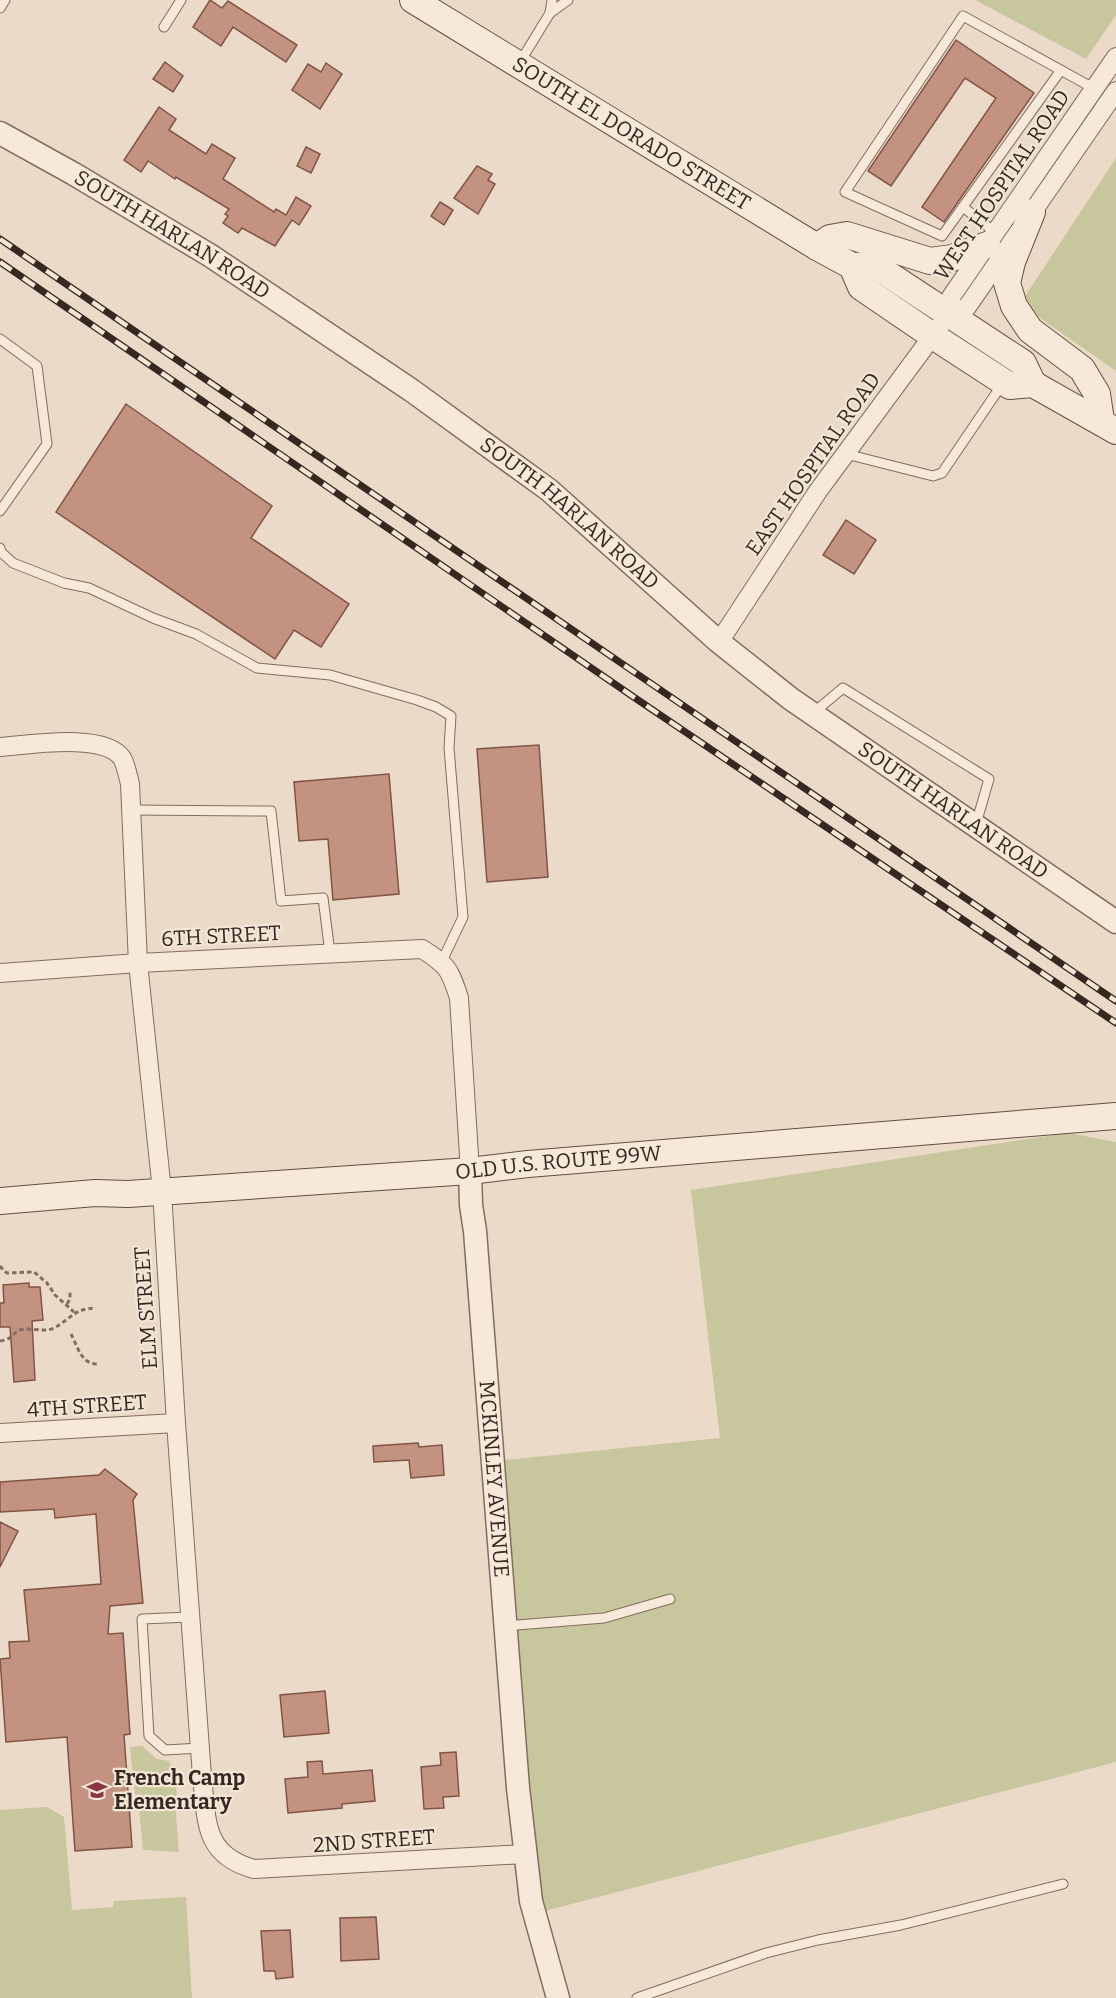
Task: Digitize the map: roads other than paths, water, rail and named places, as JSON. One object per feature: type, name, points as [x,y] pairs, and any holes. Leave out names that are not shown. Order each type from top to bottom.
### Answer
[{"type":"main road","name":"SOUTH EL DORADO STREET","points":[[413,0],[817,247],[852,266],[874,265],[1023,363],[1033,384]]},
{"type":"main road","points":[[1032,212],[1012,262],[1007,283],[1014,306],[1030,330],[1082,369],[1097,394],[1109,426]]},
{"type":"main road","points":[[817,247],[831,238],[847,235],[930,261],[952,258],[992,239]]},
{"type":"main road","name":"SOUTH EL DORADO STREET","points":[[852,266],[861,286],[1010,386],[1033,384],[1109,426]]},
{"type":"main road","name":"OLD U.S. ROUTE 99W","points":[[0,1201],[95,1193],[128,1194],[470,1171],[528,1164],[1116,1116]]},
{"type":"street","name":"WEST HOSPITAL ROAD","points":[[948,315],[951,297],[1116,57]]},
{"type":"street","name":"WEST HOSPITAL ROAD","points":[[948,315],[967,307],[1116,91]]},
{"type":"street","name":"SOUTH HARLAN ROAD","points":[[0,133],[211,255],[411,390],[549,490],[719,642],[812,714],[1116,922]]},
{"type":"street","name":"EAST HOSPITAL ROAD","points":[[719,642],[818,491],[948,315]]},
{"type":"street","name":"ELM STREET","points":[[0,747],[80,742],[100,744],[116,751],[123,759],[130,784],[138,963],[162,1191],[176,1423],[200,1748],[208,1828],[214,1844],[227,1858]]},
{"type":"street","name":"6TH STREET","points":[[0,973],[138,963],[422,949],[442,961]]},
{"type":"street","name":"MCKINLEY AVENUE","points":[[442,961],[451,974],[459,998],[471,1205],[476,1231],[525,1854],[531,1901],[558,1998]]},
{"type":"street","name":"4TH STREET","points":[[0,1433],[176,1423]]},
{"type":"street","name":"2ND STREET","points":[[227,1858],[254,1869],[271,1870],[525,1854]]},
{"type":"lane","points":[[0,8],[5,0]]},
{"type":"lane","points":[[164,27],[180,0]]},
{"type":"lane","points":[[519,64],[550,13],[552,0]]},
{"type":"lane","points":[[550,13],[568,0]]},
{"type":"lane","points":[[1061,70],[942,236],[845,192],[963,16],[1095,88]]},
{"type":"lane","points":[[963,207],[992,239]]},
{"type":"lane","points":[[0,339],[37,366],[47,444],[0,511]]},
{"type":"lane","points":[[846,454],[933,476],[938,475],[942,473],[1004,381]]},
{"type":"lane","points":[[0,548],[1,552],[13,563],[64,583],[89,588],[153,618],[196,634],[257,668],[330,675],[417,700],[451,716],[449,748],[463,917],[442,961]]},
{"type":"lane","points":[[812,714],[843,688],[990,779],[975,826]]},
{"type":"lane","points":[[131,810],[271,811],[281,901],[323,898],[330,953]]},
{"type":"lane","points":[[506,1626],[604,1618],[670,1599]]},
{"type":"lane","points":[[190,1617],[142,1619],[149,1736],[165,1750],[200,1748]]},
{"type":"lane","points":[[637,1998],[766,1953],[818,1940],[901,1925],[1063,1884]]},
{"type":"railway","points":[[0,239],[1116,1001]]},
{"type":"railway","points":[[0,262],[638,700],[1116,1023]]},
{"type":"place","name":"French Camp Elementary","points":[[97,1790]]}]
